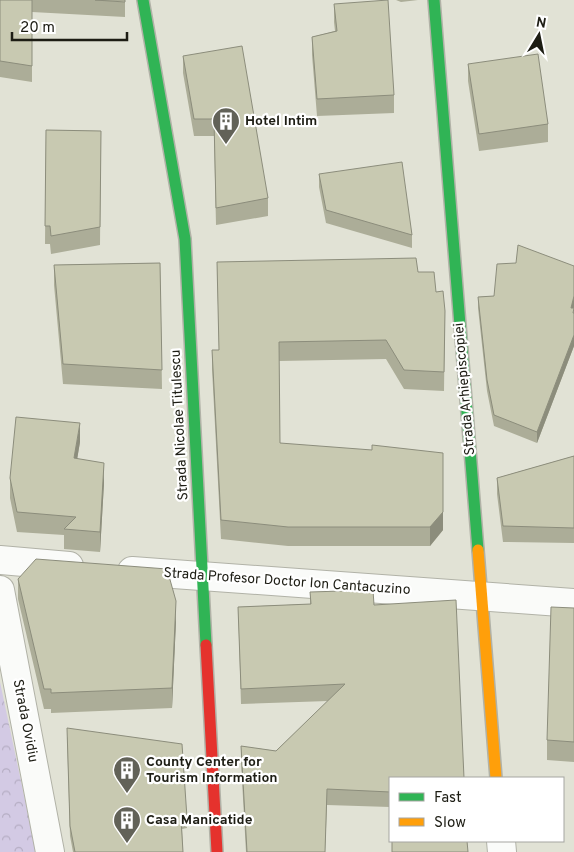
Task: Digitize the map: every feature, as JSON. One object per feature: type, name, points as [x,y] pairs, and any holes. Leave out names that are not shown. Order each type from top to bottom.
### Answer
[{"type":"street","name":"Strada Nicolae Titulescu","points":[[143,0],[185,239],[217,852]]},
{"type":"street","name":"Strada Arhiepiscopiei","points":[[434,0],[496,777]]},
{"type":"street","name":"Strada Profesor Doctor Ion Cantacuzino","points":[[0,560],[574,603]]},
{"type":"street","name":"Strada Ovidiu","points":[[0,590],[50,852]]},
{"type":"green space","points":[[0,682],[36,852],[0,852]]},
{"type":"building","points":[[0,0],[32,0],[32,66],[0,61]]},
{"type":"building","points":[[95,0],[125,0],[125,2]]},
{"type":"building","points":[[388,0],[394,95],[317,99],[312,37],[337,31],[334,4]]},
{"type":"building","name":"Hotel Intim","points":[[242,46],[268,198],[216,208],[214,119],[194,119],[183,56]]},
{"type":"building","points":[[538,54],[548,124],[479,134],[468,64]]},
{"type":"building","points":[[46,130],[101,131],[100,227],[51,236],[50,226],[45,226]]},
{"type":"building","points":[[402,162],[412,235],[326,210],[319,174]]},
{"type":"building","points":[[518,245],[574,266],[574,296],[571,308],[574,308],[574,335],[537,432],[494,415],[487,380],[478,297],[494,296],[497,264],[516,263]]},
{"type":"building","points":[[416,258],[418,272],[434,272],[436,292],[443,291],[445,311],[444,372],[404,370],[386,340],[279,342],[280,443],[372,450],[372,445],[443,453],[443,512],[430,527],[288,527],[221,520],[212,350],[219,350],[217,262]]},
{"type":"building","points":[[160,263],[162,370],[63,364],[54,265]]},
{"type":"building","points":[[16,417],[80,423],[74,458],[104,463],[100,532],[64,529],[76,517],[17,512],[10,478]]},
{"type":"building","points":[[574,456],[574,528],[503,526],[497,478]]},
{"type":"building","points":[[36,559],[167,569],[176,601],[172,688],[51,693],[51,689],[44,689],[18,579]]},
{"type":"building","points":[[373,590],[374,605],[456,600],[464,777],[389,777],[389,792],[327,789],[325,852],[247,852],[241,746],[276,751],[345,684],[241,689],[238,607],[311,604],[310,592]]},
{"type":"building","points":[[551,607],[574,608],[574,742],[547,740]]},
{"type":"building","name":"County Center for Tourism Information","points":[[67,728],[182,744],[187,818],[181,819],[183,852],[75,852],[70,826]]},
{"type":"building","points":[[392,842],[467,842],[468,852],[392,852]]},
{"type":"traffic: fast","points":[[143,0],[185,239],[206,645]]},
{"type":"traffic: fast","points":[[434,0],[478,550]]},
{"type":"traffic: slow","points":[[478,550],[496,777]]},
{"type":"traffic: jam","points":[[206,645],[217,852]]},
{"type":"place","name":"Hotel Intim","points":[[226,145]]},
{"type":"place","name":"County Center for Tourism Information","points":[[127,794]]},
{"type":"place","name":"Casa Manicatide","points":[[127,844]]}]
